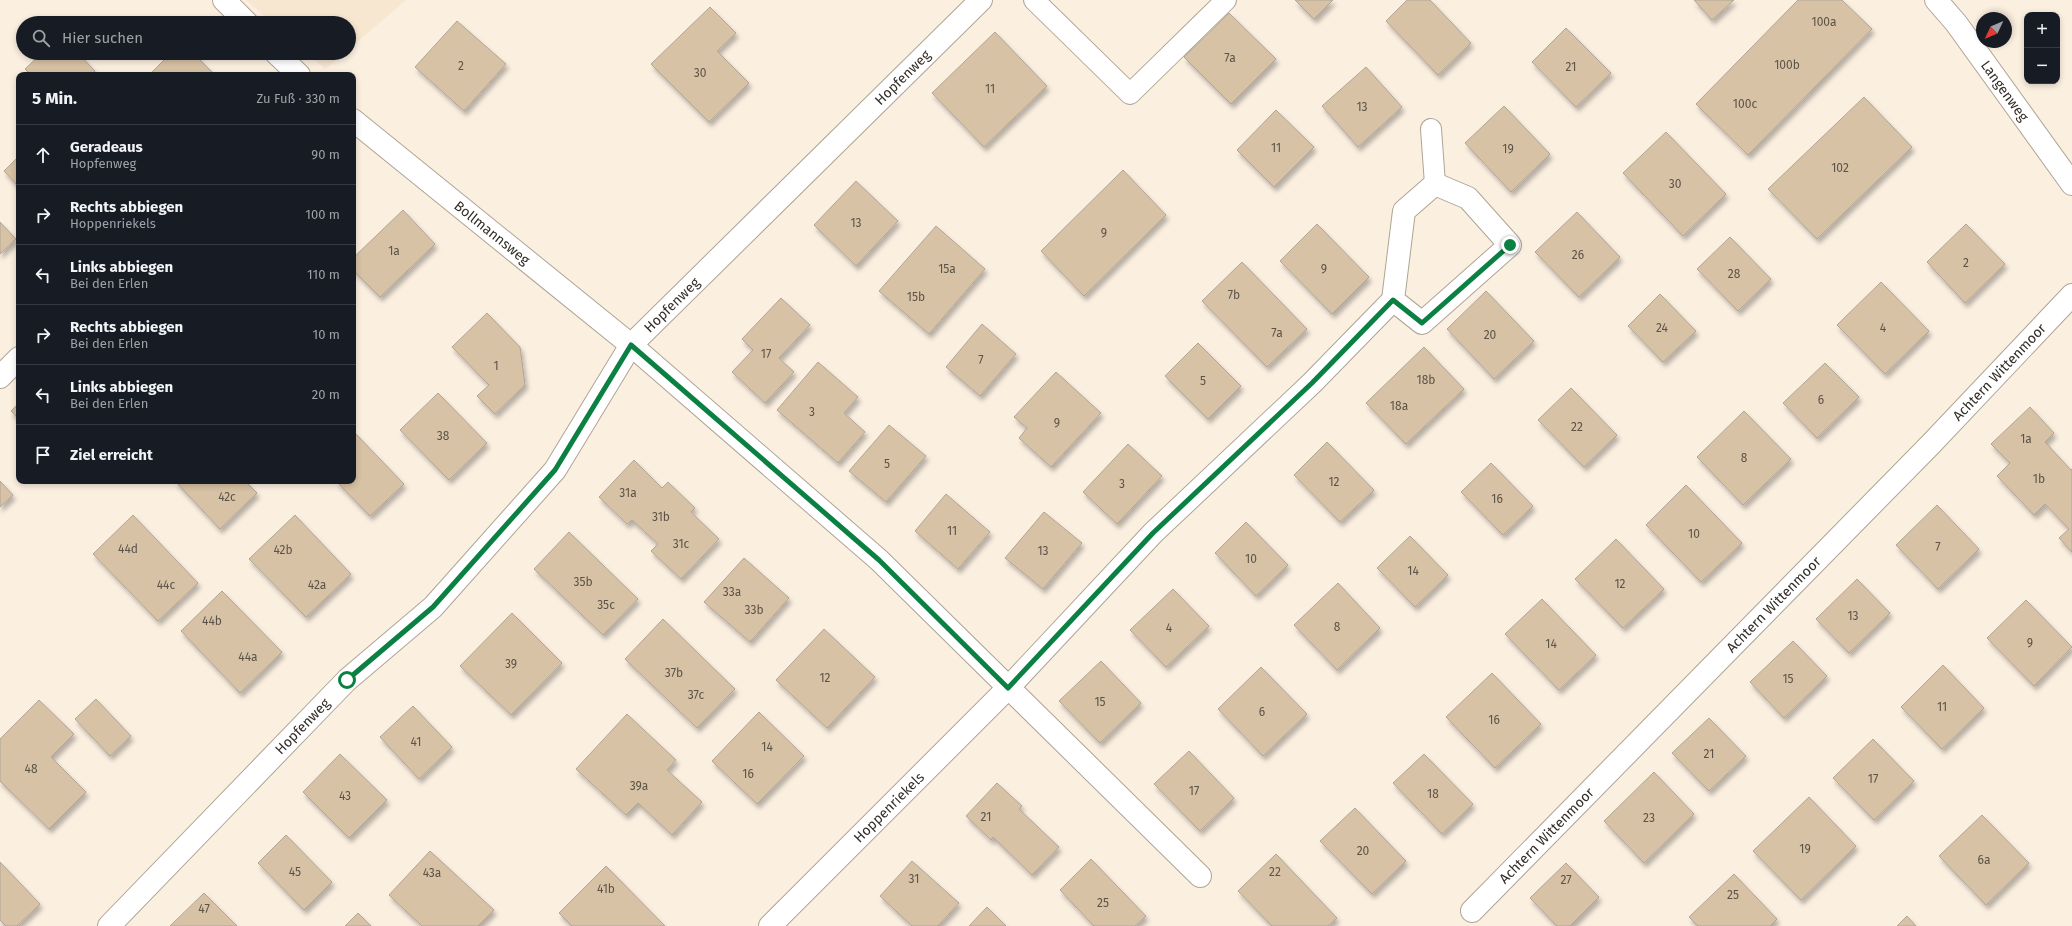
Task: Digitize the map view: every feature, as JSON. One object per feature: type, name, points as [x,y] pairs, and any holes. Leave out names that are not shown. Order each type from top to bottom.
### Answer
[{"type":"street","points":[[224,0],[240,16]]},
{"type":"street","name":"Hopfenweg","points":[[109,926],[347,680],[433,607],[555,470],[631,345],[981,0]]},
{"type":"street","name":"Langenweg","points":[[1936,0],[1956,23],[2072,184]]},
{"type":"street","points":[[283,60],[296,72]]},
{"type":"street","name":"Bollmannsweg","points":[[356,122],[631,345]]},
{"type":"street","points":[[1435,184],[1468,198],[1510,245],[1422,323],[1393,300],[1404,211],[1435,184]]},
{"type":"street","name":"Achtern Wittenmoor","points":[[1472,911],[1931,444],[2072,295]]},
{"type":"street","name":"Hoppenriekels","points":[[770,926],[1008,688],[1153,533],[1312,383],[1393,300]]},
{"type":"street","points":[[631,345],[879,560],[1200,876]]},
{"type":"street","points":[[0,377],[16,361]]},
{"type":"lane","points":[[1034,0],[1130,94],[1226,0]]},
{"type":"lane","points":[[1431,129],[1435,184]]},
{"type":"shaded area","points":[[246,0],[406,0],[356,43],[356,16],[264,16]]},
{"type":"shaded area","points":[[315,60],[336,60],[325,69]]},
{"type":"building","points":[[1295,0],[1333,0],[1314,19]]},
{"type":"building","points":[[1407,0],[1430,0],[1471,43],[1438,75],[1386,21]]},
{"type":"building","points":[[1694,0],[1734,0],[1712,20]]},
{"type":"building","points":[[1798,0],[1842,0],[1872,29],[1748,155],[1696,104]]},
{"type":"building","points":[[710,7],[736,33],[717,51],[749,83],[709,122],[651,64]]},
{"type":"building","points":[[1229,13],[1276,59],[1231,104],[1184,57]]},
{"type":"building","points":[[457,21],[506,64],[464,111],[415,67]]},
{"type":"building","points":[[1566,28],[1611,73],[1576,107],[1532,62]]},
{"type":"building","points":[[995,32],[1047,86],[984,147],[932,93]]},
{"type":"building","points":[[35,60],[85,60],[95,71],[28,72],[25,69]]},
{"type":"building","points":[[164,60],[200,60],[212,72],[152,72]]},
{"type":"building","points":[[1366,67],[1402,107],[1358,147],[1322,106]]},
{"type":"building","points":[[1864,97],[1912,147],[1817,239],[1768,189]]},
{"type":"building","points":[[1504,106],[1550,154],[1511,192],[1465,143]]},
{"type":"building","points":[[1276,110],[1314,147],[1274,187],[1237,150]]},
{"type":"building","points":[[1666,132],[1726,194],[1683,236],[1623,173]]},
{"type":"building","points":[[16,159],[16,184],[4,171]]},
{"type":"building","points":[[1123,170],[1166,215],[1084,296],[1041,251]]},
{"type":"building","points":[[856,181],[898,221],[856,266],[814,225]]},
{"type":"building","points":[[403,210],[435,244],[380,297],[356,273],[356,255]]},
{"type":"building","points":[[1577,212],[1620,257],[1579,297],[1535,252]]},
{"type":"building","points":[[0,222],[16,239],[0,254]]},
{"type":"building","points":[[1317,224],[1369,277],[1332,314],[1280,261]]},
{"type":"building","points":[[1966,224],[2005,264],[1965,303],[1927,262]]},
{"type":"building","points":[[936,226],[985,269],[929,334],[879,291]]},
{"type":"building","points":[[1730,237],[1771,279],[1738,311],[1697,269]]},
{"type":"building","points":[[1242,262],[1307,329],[1267,367],[1202,301]]},
{"type":"building","points":[[1881,282],[1929,331],[1885,374],[1837,325]]},
{"type":"building","points":[[1486,291],[1534,341],[1494,379],[1447,329]]},
{"type":"building","points":[[1660,294],[1696,331],[1663,362],[1628,326]]},
{"type":"building","points":[[781,298],[810,325],[779,358],[794,372],[765,403],[732,372],[753,350],[742,339]]},
{"type":"building","points":[[487,313],[520,347],[525,385],[495,414],[477,396],[489,385],[452,347]]},
{"type":"building","points":[[982,324],[1016,354],[980,396],[946,367]]},
{"type":"building","points":[[1198,343],[1241,386],[1208,419],[1165,376]]},
{"type":"building","points":[[1424,347],[1464,389],[1406,444],[1366,403]]},
{"type":"building","points":[[818,362],[858,397],[844,413],[865,432],[838,463],[777,410]]},
{"type":"building","points":[[1825,363],[1859,397],[1817,438],[1783,403]]},
{"type":"building","points":[[1056,372],[1101,413],[1051,467],[1019,438],[1027,428],[1014,417]]},
{"type":"building","points":[[1571,388],[1617,435],[1584,467],[1538,420]]},
{"type":"building","points":[[438,393],[487,443],[449,480],[400,430]]},
{"type":"building","points":[[16,406],[16,416],[11,411]]},
{"type":"building","points":[[2030,407],[2054,433],[2045,442],[2071,470],[2072,469],[2072,552],[2059,538],[2069,529],[2045,504],[2034,515],[1997,476],[2010,463],[1991,444]]},
{"type":"building","points":[[1744,411],[1791,459],[1743,505],[1697,457]]},
{"type":"building","points":[[889,425],[926,456],[886,502],[849,471]]},
{"type":"building","points":[[356,434],[404,484],[370,516],[339,484],[356,484]]},
{"type":"building","points":[[1327,442],[1374,490],[1340,522],[1294,475]]},
{"type":"building","points":[[1128,444],[1162,476],[1117,524],[1083,492]]},
{"type":"building","points":[[634,460],[662,488],[668,482],[695,508],[691,512],[719,539],[681,579],[651,551],[658,544],[632,520],[627,524],[599,497]]},
{"type":"building","points":[[1491,463],[1533,506],[1503,535],[1461,492]]},
{"type":"building","points":[[0,481],[13,495],[0,507]]},
{"type":"building","points":[[178,484],[248,484],[257,493],[220,529]]},
{"type":"building","points":[[1686,485],[1742,543],[1701,582],[1646,525]]},
{"type":"building","points":[[946,494],[990,532],[958,569],[915,531]]},
{"type":"building","points":[[1937,505],[1979,549],[1938,589],[1896,545]]},
{"type":"building","points":[[1044,512],[1082,543],[1043,589],[1005,558]]},
{"type":"building","points":[[133,515],[198,583],[158,621],[93,554]]},
{"type":"building","points":[[295,515],[351,574],[306,617],[249,559]]},
{"type":"building","points":[[1246,522],[1288,565],[1256,596],[1215,553]]},
{"type":"building","points":[[569,532],[638,599],[603,635],[534,569]]},
{"type":"building","points":[[1410,536],[1448,575],[1415,607],[1377,568]]},
{"type":"building","points":[[1616,539],[1664,589],[1623,628],[1575,579]]},
{"type":"building","points":[[744,558],[789,598],[750,642],[704,602]]},
{"type":"building","points":[[1857,579],[1890,613],[1849,653],[1816,619]]},
{"type":"building","points":[[1338,583],[1380,628],[1337,670],[1294,625]]},
{"type":"building","points":[[1173,589],[1209,626],[1166,667],[1130,630]]},
{"type":"building","points":[[222,591],[282,652],[240,693],[181,631]]},
{"type":"building","points":[[1542,599],[1596,655],[1559,690],[1505,634]]},
{"type":"building","points":[[2026,600],[2072,647],[2034,686],[1987,638]]},
{"type":"building","points":[[512,613],[562,663],[511,715],[460,666]]},
{"type":"building","points":[[663,619],[735,689],[697,728],[625,659]]},
{"type":"building","points":[[824,629],[875,677],[827,728],[776,680]]},
{"type":"building","points":[[1793,641],[1827,676],[1784,718],[1750,682]]},
{"type":"building","points":[[1101,661],[1141,703],[1100,743],[1059,701]]},
{"type":"building","points":[[1943,665],[1984,708],[1942,749],[1901,707]]},
{"type":"building","points":[[1261,667],[1307,714],[1263,756],[1218,709]]},
{"type":"building","points":[[1492,673],[1541,724],[1495,768],[1446,717]]},
{"type":"building","points":[[96,699],[131,736],[110,756],[75,719]]},
{"type":"building","points":[[39,700],[74,734],[51,757],[86,792],[49,829],[0,781],[0,739]]},
{"type":"building","points":[[413,706],[452,747],[419,779],[380,737]]},
{"type":"building","points":[[759,712],[804,756],[757,804],[712,761]]},
{"type":"building","points":[[627,714],[676,760],[667,770],[702,802],[672,835],[638,803],[626,815],[576,769]]},
{"type":"building","points":[[1709,718],[1746,756],[1709,791],[1672,753]]},
{"type":"building","points":[[1873,739],[1914,781],[1874,820],[1833,778]]},
{"type":"building","points":[[1189,751],[1234,798],[1200,831],[1154,784]]},
{"type":"building","points":[[340,754],[387,800],[349,838],[303,792]]},
{"type":"building","points":[[1424,754],[1473,804],[1442,834],[1393,783]]},
{"type":"building","points":[[1654,772],[1694,814],[1644,863],[1604,821]]},
{"type":"building","points":[[997,783],[1022,806],[1019,809],[1059,847],[1032,875],[993,837],[991,840],[966,816]]},
{"type":"building","points":[[1809,797],[1856,846],[1801,900],[1753,851]]},
{"type":"building","points":[[1355,808],[1406,861],[1372,894],[1320,841]]},
{"type":"building","points":[[1982,815],[2029,863],[1986,905],[1939,856]]},
{"type":"building","points":[[286,835],[332,882],[304,910],[258,863]]},
{"type":"building","points":[[430,851],[494,910],[478,926],[422,926],[389,895]]},
{"type":"building","points":[[1276,854],[1337,918],[1328,926],[1272,926],[1238,891]]},
{"type":"building","points":[[1091,859],[1146,916],[1135,926],[1094,926],[1060,890]]},
{"type":"building","points":[[912,861],[959,903],[938,926],[912,926],[880,896]]},
{"type":"building","points":[[0,862],[40,904],[17,926],[6,926],[0,920]]},
{"type":"building","points":[[1566,863],[1599,897],[1570,926],[1557,926],[1530,898]]},
{"type":"building","points":[[606,866],[665,926],[572,926],[559,913]]},
{"type":"building","points":[[1734,874],[1777,919],[1770,926],[1698,926],[1689,917]]},
{"type":"building","points":[[204,893],[237,926],[170,926]]},
{"type":"building","points":[[987,907],[1006,926],[969,926]]},
{"type":"building","points":[[358,913],[371,926],[345,926]]},
{"type":"building","points":[[1907,916],[1916,926],[1897,926]]},
{"type":"route","points":[[347,680],[433,607],[555,470],[631,345],[879,560],[1008,688],[1153,533],[1312,383],[1393,300],[1422,323],[1510,245]]}]
